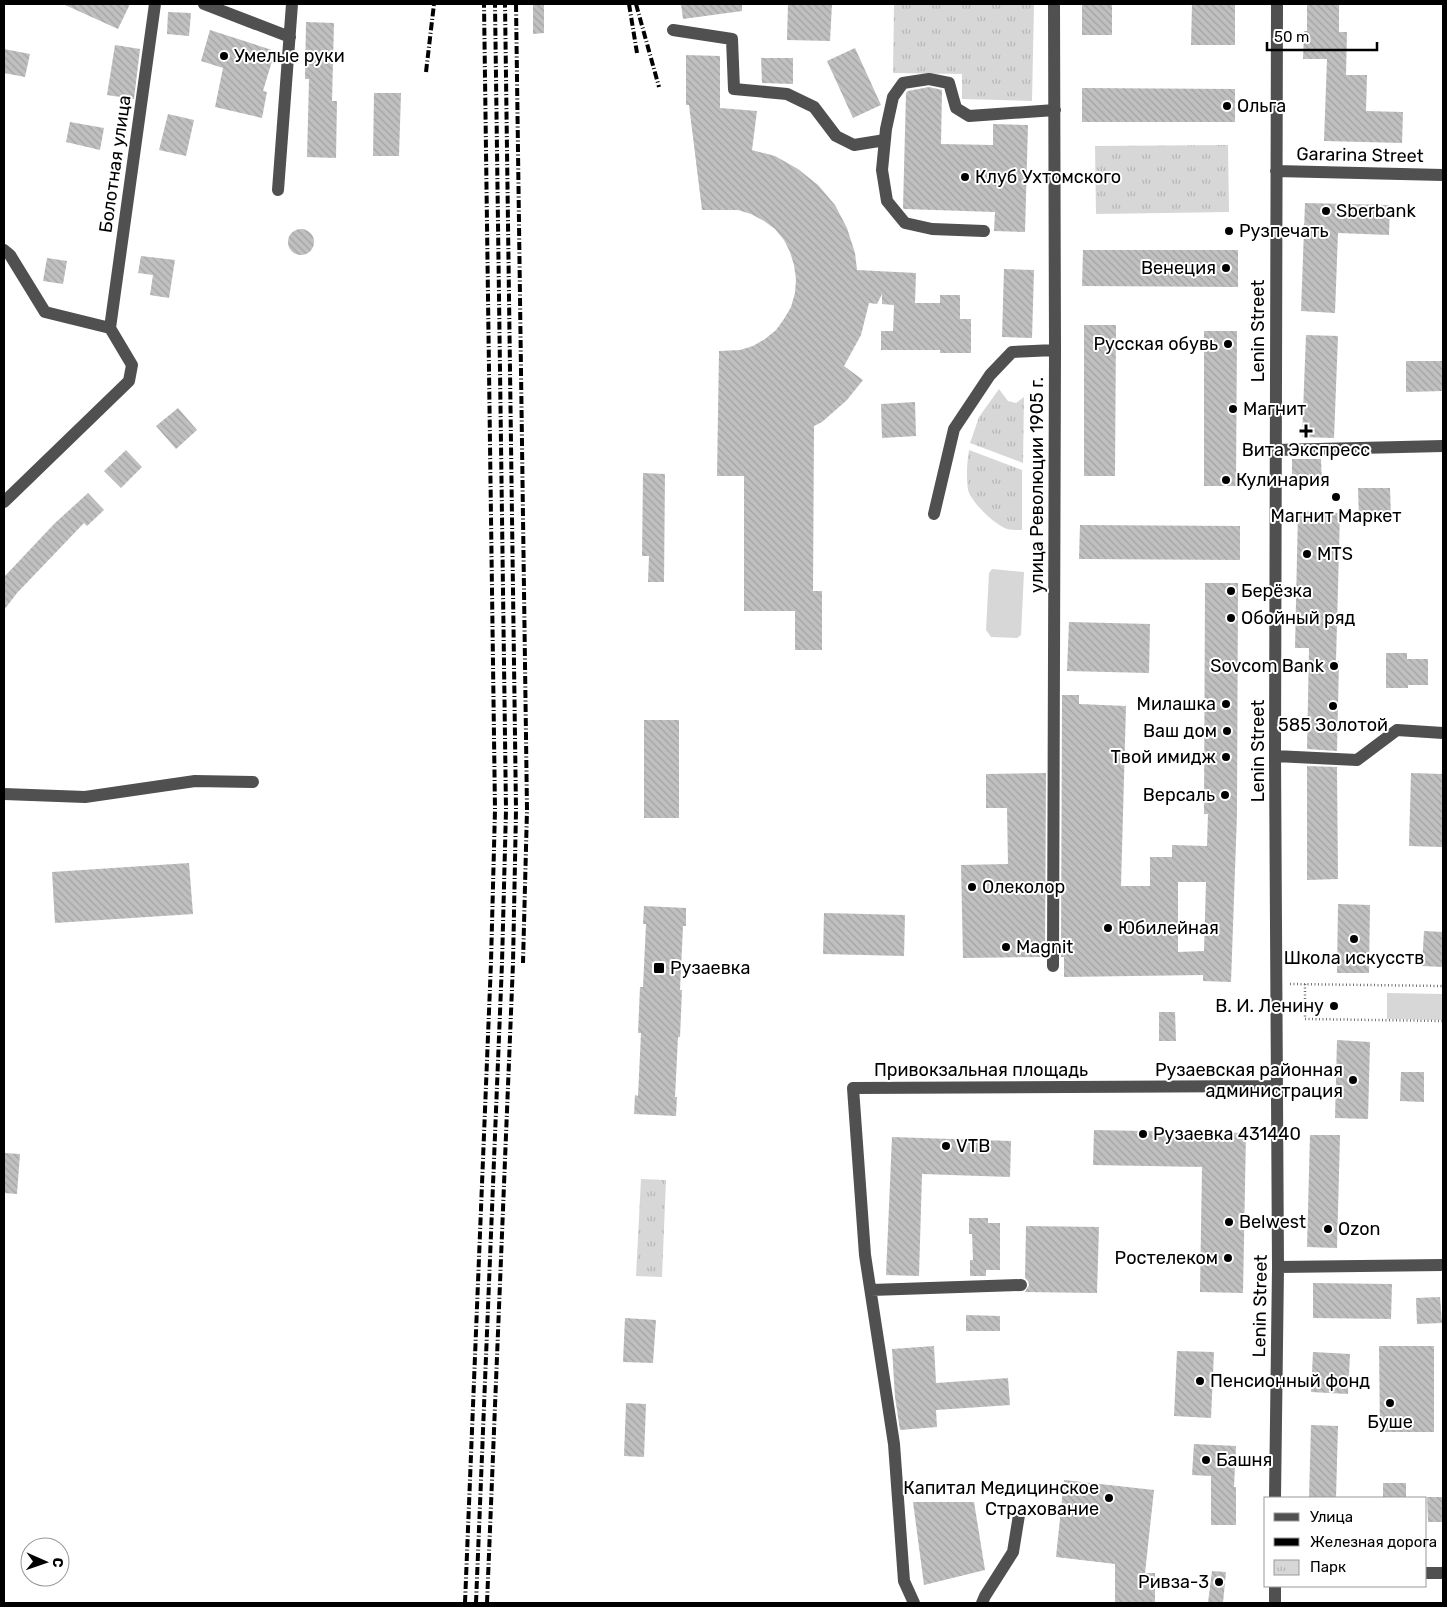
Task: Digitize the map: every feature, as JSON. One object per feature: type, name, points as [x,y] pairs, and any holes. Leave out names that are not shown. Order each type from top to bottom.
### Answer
[{"type":"street","name":"Болотная улица","points":[[110,328],[155,4]]},
{"type":"street","points":[[204,4],[290,37]]},
{"type":"street","points":[[278,190],[292,4]]},
{"type":"street","name":"улица Революции 1905 г.","points":[[1053,966],[1054,4]]},
{"type":"street","name":"Lenin Street","points":[[1275,1497],[1278,1267],[1275,756],[1276,4]]},
{"type":"street","points":[[673,30],[732,39],[734,89],[787,94],[814,107],[836,136],[854,145],[885,140]]},
{"type":"street","points":[[984,231],[932,229],[905,223],[887,201],[882,170],[886,129],[893,97],[903,83],[929,79],[950,84],[956,108],[969,116],[1055,110]]},
{"type":"street","name":"Gararina Street","points":[[1276,171],[1443,175]]},
{"type":"street","points":[[4,250],[10,255],[45,312],[110,328],[132,365],[128,380],[4,502]]},
{"type":"street","points":[[934,514],[954,429],[990,375],[1012,352],[1055,350]]},
{"type":"street","points":[[1275,450],[1443,446]]},
{"type":"street","points":[[1275,756],[1357,760],[1397,730],[1443,734]]},
{"type":"street","points":[[4,794],[84,797],[195,781],[253,782]]},
{"type":"street","name":"Привокзальная площадь","points":[[871,1290],[865,1255],[853,1088],[1277,1086]]},
{"type":"street","points":[[1278,1267],[1443,1265]]},
{"type":"street","points":[[914,1603],[904,1581],[894,1444],[871,1290],[1020,1285]]},
{"type":"street","points":[[982,1603],[1013,1552],[1019,1515]]},
{"type":"street","points":[[1427,1573],[1443,1574]]},
{"type":"street","points":[[1275,1587],[1276,1603]]},
{"type":"path","points":[[1277,984],[1443,986]]},
{"type":"path","points":[[1304,984],[1305,1019],[1443,1022]]},
{"type":"green space","points":[[894,4],[1034,4],[1032,101],[962,99],[962,74],[893,73]]},
{"type":"green space","points":[[1228,145],[1229,212],[1096,214],[1095,146]]},
{"type":"green space","points":[[999,389],[1008,401],[1016,403],[1024,397],[1023,463],[970,443],[979,417]]},
{"type":"green space","points":[[969,450],[1022,470],[1022,530],[1009,529],[996,523],[970,495],[967,485]]},
{"type":"green space","points":[[992,569],[1024,572],[1021,635],[1017,638],[991,637],[986,630],[989,573]]},
{"type":"green space","points":[[1387,993],[1443,994],[1443,1020],[1387,1019]]},
{"type":"green space","points":[[641,1179],[666,1180],[662,1277],[636,1276]]},
{"type":"building","points":[[63,4],[130,4],[118,29]]},
{"type":"building","points":[[681,4],[742,4],[742,11],[683,19]]},
{"type":"building","points":[[788,4],[832,4],[830,41],[787,40]]},
{"type":"building","points":[[1082,4],[1112,4],[1112,35],[1082,35]]},
{"type":"building","points":[[1192,4],[1235,4],[1235,45],[1191,45]]},
{"type":"building","points":[[1307,4],[1339,4],[1339,32],[1347,32],[1346,75],[1367,75],[1366,111],[1403,112],[1402,143],[1324,141],[1327,59],[1303,59],[1304,31],[1307,31]]},
{"type":"building","points":[[533,5],[544,5],[544,33],[533,34]]},
{"type":"building","points":[[168,12],[191,13],[189,36],[167,34]]},
{"type":"building","points":[[306,22],[334,23],[332,101],[337,101],[336,158],[307,157],[309,79],[305,79]]},
{"type":"building","points":[[210,30],[275,51],[263,91],[267,92],[262,118],[215,107],[223,68],[201,61]]},
{"type":"building","points":[[115,45],[140,49],[134,99],[107,95]]},
{"type":"building","points":[[855,48],[881,105],[853,118],[827,61]]},
{"type":"building","points":[[4,49],[30,54],[25,77],[4,73]]},
{"type":"building","points":[[686,55],[720,56],[720,108],[757,111],[752,150],[775,156],[798,169],[818,185],[835,205],[847,228],[855,253],[857,270],[916,273],[915,303],[940,303],[940,295],[960,295],[960,319],[971,319],[971,353],[940,353],[940,350],[881,350],[881,331],[893,331],[894,305],[882,304],[882,294],[877,304],[869,303],[861,335],[844,366],[863,380],[847,400],[822,422],[814,426],[813,591],[822,591],[822,650],[795,650],[795,611],[744,611],[744,476],[717,476],[719,351],[740,350],[753,346],[776,330],[791,307],[796,279],[790,252],[784,240],[775,229],[751,214],[738,210],[702,210],[689,105],[686,105]]},
{"type":"building","points":[[761,58],[793,58],[793,84],[762,83]]},
{"type":"building","name":"Клуб Ухтомского","points":[[929,87],[942,90],[941,144],[993,145],[993,124],[1028,125],[1025,232],[994,231],[995,212],[903,208],[906,93]]},
{"type":"building","points":[[1082,88],[1235,89],[1235,122],[1082,122]]},
{"type":"building","points":[[374,93],[401,93],[399,156],[373,156]]},
{"type":"building","points":[[168,114],[194,120],[186,156],[159,150]]},
{"type":"building","points":[[70,122],[104,128],[100,150],[66,142]]},
{"type":"building","points":[[1305,203],[1390,205],[1389,235],[1338,233],[1335,313],[1301,311]]},
{"type":"building","points":[[301,229],[310,233],[314,242],[310,251],[301,255],[292,251],[288,242],[292,233]]},
{"type":"building","points":[[1083,250],[1238,250],[1238,287],[1082,286]]},
{"type":"building","points":[[141,256],[175,260],[169,298],[150,295],[153,275],[138,273]]},
{"type":"building","points":[[47,258],[67,261],[63,284],[43,281]]},
{"type":"building","points":[[1004,269],[1034,270],[1032,338],[1002,337]]},
{"type":"building","points":[[1084,325],[1116,325],[1115,476],[1084,476]]},
{"type":"building","points":[[1204,331],[1237,331],[1236,486],[1204,486]]},
{"type":"building","points":[[1306,335],[1338,336],[1334,438],[1302,437]]},
{"type":"building","points":[[1406,361],[1443,361],[1443,391],[1406,392]]},
{"type":"building","points":[[915,402],[916,436],[882,438],[881,404]]},
{"type":"building","points":[[178,408],[197,430],[176,449],[156,426]]},
{"type":"building","points":[[126,450],[142,467],[121,488],[104,471]]},
{"type":"building","points":[[1292,459],[1321,459],[1322,484],[1292,485]]},
{"type":"building","points":[[643,473],[665,474],[664,582],[648,582],[649,556],[642,556]]},
{"type":"building","points":[[1358,488],[1390,488],[1391,517],[1359,518]]},
{"type":"building","points":[[88,493],[104,510],[87,526],[84,523],[17,593],[4,610],[4,577],[55,523]]},
{"type":"building","points":[[1298,511],[1340,513],[1336,661],[1339,661],[1337,751],[1307,749],[1309,648],[1295,648]]},
{"type":"building","points":[[1080,525],[1240,526],[1240,560],[1079,559]]},
{"type":"building","points":[[1205,583],[1238,583],[1237,814],[1231,982],[1203,981],[1203,975],[1064,977],[1064,957],[1061,957],[1062,695],[1079,695],[1079,704],[1126,706],[1121,886],[1150,886],[1150,857],[1172,857],[1172,845],[1207,846],[1208,814],[1204,814]],"holes":[[[1178,882],[1206,882],[1204,951],[1178,952]]]},
{"type":"building","points":[[1069,622],[1150,624],[1149,673],[1067,671]]},
{"type":"building","points":[[1386,653],[1407,653],[1407,659],[1428,659],[1428,685],[1408,685],[1408,688],[1386,688]]},
{"type":"building","points":[[644,720],[679,720],[679,818],[644,818]]},
{"type":"building","points":[[1307,766],[1337,767],[1338,879],[1307,880]]},
{"type":"building","points":[[1046,773],[1045,957],[963,958],[961,865],[1008,864],[1007,808],[986,808],[986,774]]},
{"type":"building","points":[[1411,773],[1443,774],[1442,847],[1409,846]]},
{"type":"building","points":[[189,863],[193,914],[55,923],[52,872]]},
{"type":"building","name":"Школа искусств","points":[[1338,904],[1370,905],[1369,973],[1337,973]]},
{"type":"building","name":"Рузаевка","points":[[644,906],[686,908],[686,926],[683,926],[680,1037],[678,1037],[675,1097],[677,1097],[676,1116],[634,1114],[635,1095],[638,1096],[641,1033],[638,1033],[640,987],[643,987],[646,924],[643,924]]},
{"type":"building","points":[[824,913],[905,915],[904,956],[823,954]]},
{"type":"building","points":[[1424,931],[1443,932],[1443,967],[1422,966]]},
{"type":"building","points":[[1159,1012],[1175,1012],[1176,1041],[1159,1041]]},
{"type":"building","name":"Рузаевская районная администрация","points":[[1337,1040],[1370,1042],[1368,1119],[1335,1118]]},
{"type":"building","points":[[1401,1072],[1424,1072],[1424,1102],[1400,1101]]},
{"type":"building","points":[[1094,1130],[1246,1133],[1243,1293],[1200,1292],[1202,1167],[1093,1165]]},
{"type":"building","points":[[1310,1135],[1340,1135],[1337,1248],[1307,1247]]},
{"type":"building","points":[[892,1137],[1011,1141],[1010,1177],[922,1174],[919,1276],[886,1275]]},
{"type":"building","points":[[4,1153],[20,1154],[17,1194],[4,1193]]},
{"type":"building","points":[[969,1218],[988,1218],[988,1223],[1000,1223],[1000,1270],[986,1270],[986,1276],[970,1276],[970,1260],[973,1260],[972,1234],[969,1234]]},
{"type":"building","points":[[1026,1226],[1099,1227],[1097,1293],[1025,1292],[1029,1285],[1025,1278]]},
{"type":"building","points":[[1313,1283],[1392,1284],[1391,1319],[1313,1318]]},
{"type":"building","points":[[1440,1297],[1442,1323],[1417,1324],[1416,1298]]},
{"type":"building","points":[[966,1315],[1000,1316],[1000,1331],[966,1331]]},
{"type":"building","points":[[625,1318],[656,1320],[653,1363],[623,1362]]},
{"type":"building","points":[[934,1346],[936,1383],[1008,1378],[1010,1405],[936,1410],[937,1427],[900,1430],[895,1397],[892,1349]]},
{"type":"building","points":[[1379,1346],[1434,1346],[1434,1432],[1380,1432]]},
{"type":"building","points":[[1177,1351],[1214,1352],[1211,1418],[1174,1416]]},
{"type":"building","points":[[1313,1352],[1350,1354],[1348,1394],[1311,1392]]},
{"type":"building","points":[[626,1403],[646,1404],[644,1457],[624,1456]]},
{"type":"building","points":[[1311,1425],[1338,1426],[1336,1497],[1309,1497]]},
{"type":"building","points":[[1194,1444],[1236,1446],[1234,1487],[1236,1487],[1236,1525],[1211,1525],[1211,1476],[1192,1475]]},
{"type":"building","points":[[1064,1480],[1154,1490],[1145,1573],[1155,1573],[1155,1603],[1115,1603],[1115,1564],[1056,1557]]},
{"type":"building","points":[[1383,1483],[1406,1483],[1406,1497],[1383,1497]]},
{"type":"building","points":[[1427,1497],[1443,1497],[1443,1522],[1428,1522]]},
{"type":"building","points":[[913,1502],[974,1502],[985,1570],[924,1585]]},
{"type":"building","points":[[1212,1571],[1226,1572],[1223,1603],[1208,1603]]},
{"type":"railway","points":[[426,72],[434,4]]},
{"type":"railway","points":[[465,1603],[491,962],[495,810],[484,4]]},
{"type":"railway","points":[[476,1603],[502,963],[506,810],[495,4]]},
{"type":"railway","points":[[487,1603],[513,963],[516,810],[505,4]]},
{"type":"railway","points":[[516,4],[527,810],[523,963]]},
{"type":"railway","points":[[629,4],[637,53]]},
{"type":"railway","points":[[636,4],[659,87]]},
{"type":"place","name":"Умелые руки","points":[[224,56]]},
{"type":"place","name":"Ольга","points":[[1227,106]]},
{"type":"place","name":"Клуб Ухтомского","points":[[965,177]]},
{"type":"place","name":"Sberbank","points":[[1326,211]]},
{"type":"place","name":"Рузпечать","points":[[1229,231]]},
{"type":"place","name":"Венеция","points":[[1226,268]]},
{"type":"place","name":"Русская обувь","points":[[1228,344]]},
{"type":"place","name":"Магнит","points":[[1233,409]]},
{"type":"place","name":"Вита Экспресс","points":[[1306,431]]},
{"type":"place","name":"Кулинария","points":[[1226,480]]},
{"type":"place","name":"Магнит Маркет","points":[[1336,497]]},
{"type":"place","name":"MTS","points":[[1307,554]]},
{"type":"place","name":"Берёзка","points":[[1231,591]]},
{"type":"place","name":"Обойный ряд","points":[[1231,618]]},
{"type":"place","name":"Sovcom Bank","points":[[1334,666]]},
{"type":"place","name":"Милашка","points":[[1226,704]]},
{"type":"place","name":"585 Золотой","points":[[1333,706]]},
{"type":"place","name":"Ваш дом","points":[[1227,731]]},
{"type":"place","name":"Твой имидж","points":[[1226,757]]},
{"type":"place","name":"Версаль","points":[[1225,795]]},
{"type":"place","name":"Олеколор","points":[[972,887]]},
{"type":"place","name":"Юбилейная","points":[[1108,928]]},
{"type":"place","name":"Школа искусств","points":[[1354,939]]},
{"type":"place","name":"Magnit","points":[[1006,947]]},
{"type":"place","name":"Рузаевка","points":[[659,968]]},
{"type":"place","name":"В. И. Ленину","points":[[1334,1006]]},
{"type":"place","name":"Рузаевская районная администрация","points":[[1353,1080]]},
{"type":"place","name":"Рузаевка 431440","points":[[1143,1134]]},
{"type":"place","name":"VTB","points":[[946,1146]]},
{"type":"place","name":"Belwest","points":[[1229,1222]]},
{"type":"place","name":"Ozon","points":[[1328,1229]]},
{"type":"place","name":"Ростелеком","points":[[1228,1258]]},
{"type":"place","name":"Пенсионный фонд","points":[[1200,1381]]},
{"type":"place","name":"Буше","points":[[1390,1403]]},
{"type":"place","name":"Башня","points":[[1206,1460]]},
{"type":"place","name":"Капитал Медицинское Страхование","points":[[1109,1498]]},
{"type":"place","name":"Ривза-3","points":[[1219,1582]]}]
